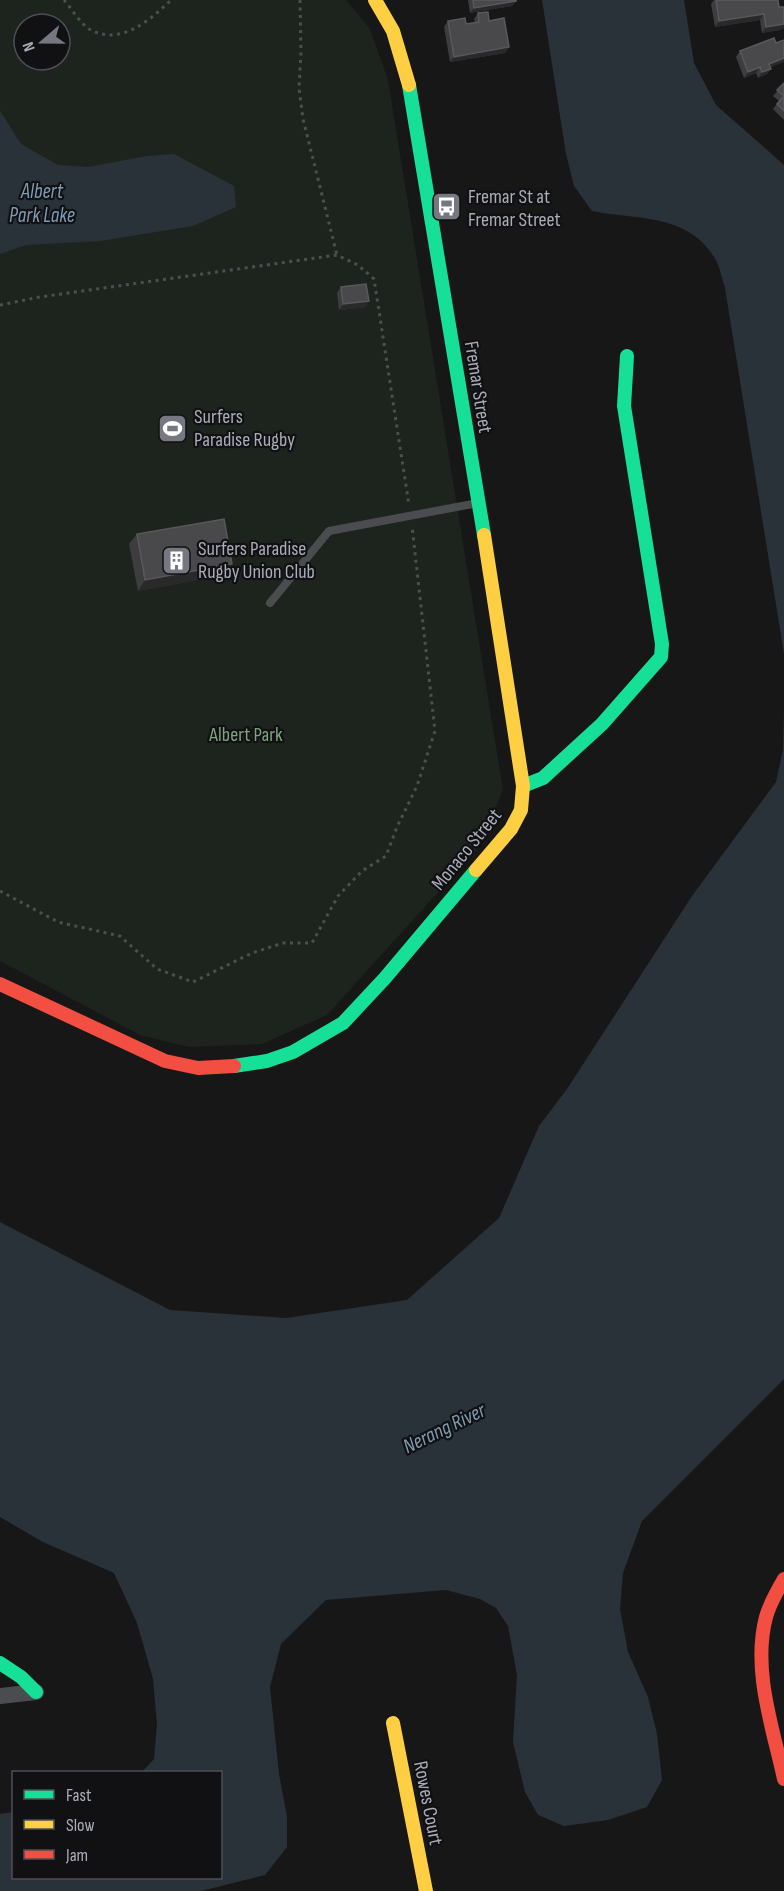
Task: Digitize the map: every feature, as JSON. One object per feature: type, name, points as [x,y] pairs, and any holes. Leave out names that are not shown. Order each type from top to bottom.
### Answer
[{"type":"street","name":"Fremar Street","points":[[375,0],[393,31],[408,77],[523,786]]},
{"type":"street","points":[[523,786],[543,778],[602,724],[662,657],[662,644],[624,406],[627,356]]},
{"type":"street","name":"Monaco Street","points":[[0,984],[155,1056],[187,1066],[198,1068],[235,1066],[267,1061],[293,1052],[343,1023],[385,978],[511,829],[521,810],[523,786]]},
{"type":"street","points":[[784,1579],[772,1600],[765,1622],[762,1645],[768,1699],[784,1779]]},
{"type":"street","points":[[0,1663],[36,1692]]},
{"type":"street","points":[[0,1696],[36,1692]]},
{"type":"street","name":"Rowes Court","points":[[393,1723],[426,1891]]},
{"type":"lane","points":[[270,603],[329,531],[478,503]]},
{"type":"path","points":[[64,0],[88,28],[108,35],[131,31],[148,21],[171,0]]},
{"type":"path","points":[[300,0],[300,88],[303,120],[337,255]]},
{"type":"green space","name":"Albert Park","points":[[0,0],[346,0],[370,29],[388,80],[503,790],[479,847],[327,1015],[262,1044],[189,1047],[140,1035],[0,961]]},
{"type":"water","points":[[542,0],[684,0],[694,63],[716,105],[784,165],[784,654],[725,288],[719,268],[703,243],[690,233],[675,225],[659,221],[592,211],[574,186],[566,154]]},
{"type":"water","name":"Albert Park Lake","points":[[0,111],[21,144],[58,165],[88,167],[147,156],[174,154],[234,186],[236,207],[193,226],[100,241],[26,245],[0,254]]},
{"type":"water","name":"Nerang River","points":[[784,708],[784,1379],[642,1521],[623,1573],[620,1609],[628,1652],[648,1697],[657,1734],[662,1780],[647,1807],[608,1820],[564,1826],[538,1815],[525,1792],[513,1742],[517,1675],[508,1626],[496,1608],[480,1599],[446,1590],[326,1600],[281,1644],[270,1687],[279,1774],[287,1817],[287,1847],[265,1875],[201,1891],[0,1891],[0,1814],[12,1812],[12,1879],[222,1879],[222,1771],[143,1771],[154,1759],[157,1724],[153,1679],[137,1623],[114,1573],[43,1542],[0,1517],[0,1222],[170,1310],[286,1318],[407,1300],[499,1218],[539,1126],[567,1089],[692,896],[776,782],[783,750]]},
{"type":"building","points":[[473,0],[516,0],[516,1],[474,8]]},
{"type":"building","points":[[716,0],[778,0],[779,7],[784,7],[784,24],[766,27],[764,14],[719,21]]},
{"type":"building","points":[[488,12],[489,21],[504,18],[509,47],[454,57],[448,21],[465,18],[466,24],[479,22],[478,13]]},
{"type":"building","points":[[774,38],[776,43],[784,40],[784,58],[769,64],[771,69],[762,72],[760,67],[748,72],[740,51]]},
{"type":"building","points":[[784,83],[784,96],[777,90]]},
{"type":"building","points":[[784,96],[784,111],[777,104]]},
{"type":"building","points":[[366,284],[369,301],[343,304],[341,287]]},
{"type":"building","name":"Surfers Paradise Rugby Union Club","points":[[224,519],[232,564],[145,580],[137,534]]},
{"type":"traffic: fast","points":[[409,85],[484,535]]},
{"type":"traffic: fast","points":[[523,786],[543,778],[602,724],[661,657],[662,644],[624,406],[627,356]]},
{"type":"traffic: fast","points":[[234,1066],[267,1061],[293,1052],[343,1023],[385,978],[476,870]]},
{"type":"traffic: fast","points":[[0,1663],[21,1677],[36,1692]]},
{"type":"traffic: slow","points":[[375,0],[393,31],[409,85]]},
{"type":"traffic: slow","points":[[476,870],[511,829],[521,810],[523,786],[484,535]]},
{"type":"traffic: slow","points":[[393,1723],[426,1891]]},
{"type":"traffic: jam","points":[[0,984],[165,1061],[198,1068],[234,1066]]},
{"type":"traffic: jam","points":[[784,1579],[766,1617],[761,1658],[766,1699],[784,1779]]},
{"type":"place","name":"Fremar St at Fremar Street","points":[[447,207]]},
{"type":"place","name":"Surfers Paradise Rugby","points":[[173,428]]},
{"type":"place","name":"Surfers Paradise Rugby Union Club","points":[[177,560]]}]
